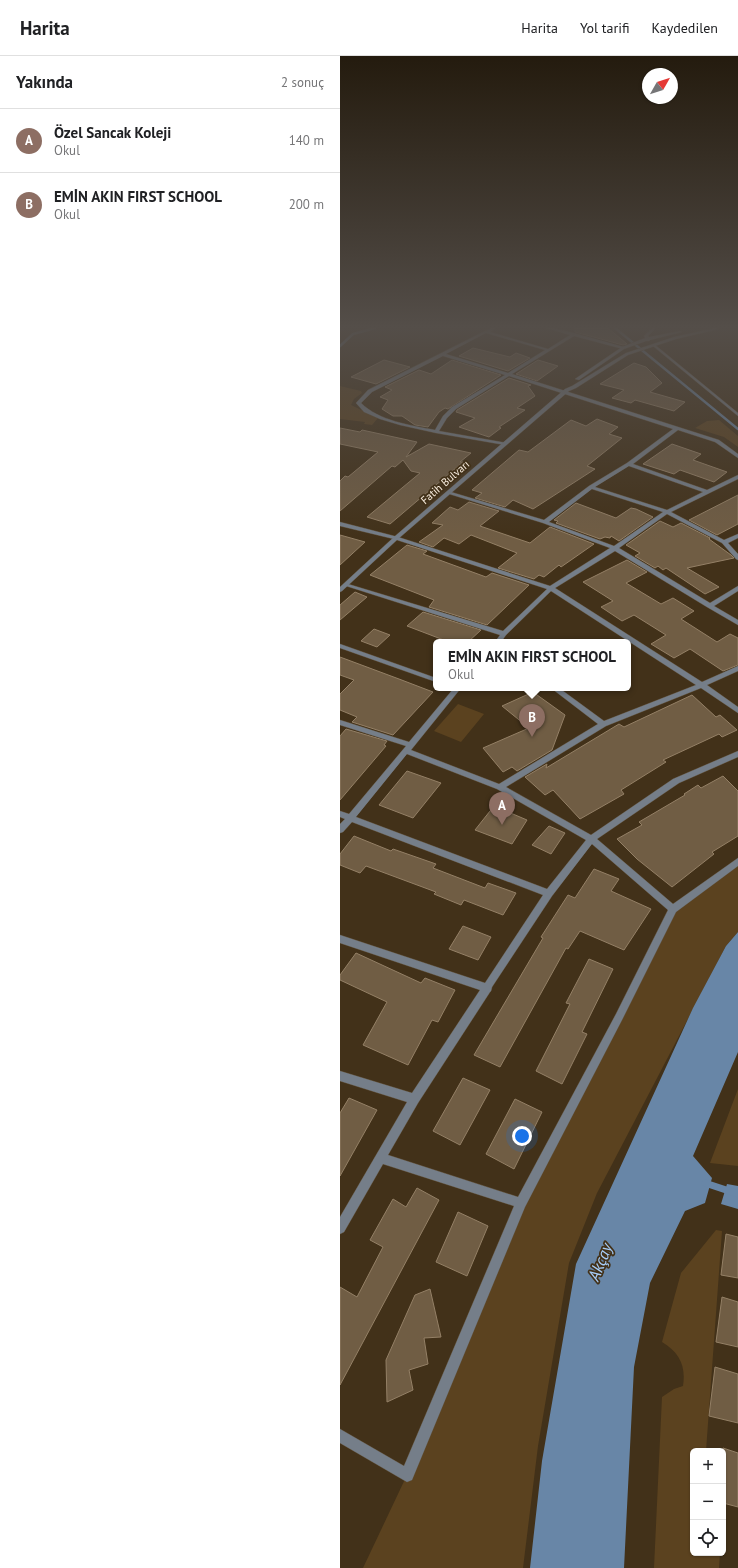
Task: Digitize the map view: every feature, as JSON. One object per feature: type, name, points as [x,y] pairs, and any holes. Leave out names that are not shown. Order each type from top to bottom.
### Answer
[{"type":"street","points":[[362,399],[358,402],[364,409],[384,418],[412,427],[505,444]]},
{"type":"street","points":[[436,432],[445,417],[454,408],[469,399]]},
{"type":"street","name":"Fatih Bulvarı","points":[[340,590],[396,538],[557,399]]},
{"type":"street","points":[[588,399],[717,441],[738,456]]},
{"type":"street","points":[[719,399],[738,415]]},
{"type":"street","points":[[545,522],[591,487],[630,464],[676,428]]},
{"type":"street","points":[[630,464],[707,492]]},
{"type":"street","points":[[500,639],[551,588],[615,548],[667,512],[738,477]]},
{"type":"street","points":[[591,487],[667,512],[724,542],[738,558]]},
{"type":"street","points":[[449,493],[545,522],[615,548],[738,623]]},
{"type":"street","points":[[340,524],[396,538],[551,588],[630,639]]},
{"type":"street","points":[[724,542],[738,536]]},
{"type":"street","points":[[346,585],[504,634]]},
{"type":"street","points":[[709,606],[738,588]]},
{"type":"street","points":[[631,639],[702,685],[738,711]]},
{"type":"street","points":[[340,646],[433,679]]},
{"type":"street","points":[[500,787],[603,724],[702,685],[738,668]]},
{"type":"street","points":[[340,830],[456,691]]},
{"type":"street","points":[[558,691],[603,724]]},
{"type":"street","points":[[340,722],[409,748],[500,787],[591,839],[673,909]]},
{"type":"street","points":[[342,1222],[414,1099],[549,894],[591,839],[676,781],[738,754]]},
{"type":"street","points":[[340,814],[549,894]]},
{"type":"street","points":[[340,1436],[406,1475],[521,1203],[619,1017],[673,909],[738,861]]},
{"type":"street","points":[[340,939],[488,988]]},
{"type":"street","points":[[340,1076],[414,1099]]},
{"type":"street","points":[[380,1158],[521,1203]]},
{"type":"shaded area","points":[[340,399],[355,399],[351,405],[378,418],[372,425],[364,424],[365,422],[340,419]]},
{"type":"shaded area","points":[[719,420],[738,436],[738,447],[724,437],[695,428],[707,421]]},
{"type":"shaded area","points":[[458,704],[484,714],[461,742],[434,731]]},
{"type":"shaded area","points":[[738,861],[738,932],[726,946],[597,1193],[569,1263],[538,1446],[523,1568],[363,1568],[407,1475],[521,1203],[673,909]]},
{"type":"shaded area","points":[[738,1089],[738,1166],[710,1163]]},
{"type":"shaded area","points":[[716,1230],[722,1231],[706,1448],[690,1448],[690,1556],[720,1556],[719,1568],[654,1568],[662,1397],[674,1389],[683,1386],[684,1379],[684,1372],[677,1355],[662,1342],[681,1273]]},
{"type":"water","name":"Akçay","points":[[738,932],[738,1052],[693,1156],[712,1178],[705,1203],[685,1211],[650,1283],[634,1367],[624,1568],[530,1568],[542,1461],[576,1264],[693,1008],[726,946]]},
{"type":"water","points":[[727,1184],[738,1186],[738,1209],[721,1204]]},
{"type":"building","points":[[384,399],[464,399],[448,409],[445,408],[439,412],[428,427],[415,425],[402,416],[393,416],[382,409],[388,400]]},
{"type":"building","points":[[476,399],[531,399],[517,408],[525,410],[499,427],[501,428],[489,437],[459,427],[475,418],[456,412]]},
{"type":"building","points":[[614,399],[673,399],[685,402],[674,411],[635,400],[631,403]]},
{"type":"building","points":[[597,419],[618,427],[609,434],[622,438],[587,466],[595,469],[533,509],[513,500],[505,507],[475,498],[482,493],[472,490],[519,450],[528,452],[571,420],[586,426]]},
{"type":"building","points":[[340,428],[360,432],[362,430],[417,442],[406,457],[429,444],[471,453],[460,462],[463,462],[390,524],[367,517],[420,473],[411,471],[403,460],[395,467],[392,466],[340,511],[340,481],[345,476],[348,477],[378,452],[340,444]]},
{"type":"building","points":[[672,444],[701,454],[693,460],[727,472],[714,482],[680,470],[674,474],[643,464]]},
{"type":"building","points":[[738,495],[738,524],[717,535],[689,520]]},
{"type":"building","points":[[469,502],[499,511],[480,526],[530,543],[550,527],[594,544],[561,567],[559,565],[544,577],[539,575],[534,579],[498,568],[517,553],[471,535],[459,544],[444,538],[433,547],[419,542],[443,525],[432,523],[450,507],[458,510]]},
{"type":"building","points":[[576,503],[616,518],[631,508],[653,517],[619,541],[611,536],[610,538],[605,537],[600,539],[556,523],[558,521],[554,520]]},
{"type":"building","points":[[660,521],[673,527],[681,523],[710,538],[709,539],[734,558],[687,568],[719,587],[705,594],[666,568],[663,570],[658,566],[655,568],[635,556],[640,553],[626,545]]},
{"type":"building","points":[[340,535],[365,542],[340,565]]},
{"type":"building","points":[[407,545],[427,551],[423,554],[486,577],[492,573],[529,585],[487,625],[429,607],[434,600],[370,575]]},
{"type":"building","points":[[627,560],[647,572],[626,583],[661,604],[673,598],[694,611],[681,619],[717,642],[730,634],[738,638],[738,665],[723,671],[690,649],[674,658],[651,644],[666,635],[634,615],[622,621],[601,607],[613,601],[583,582]]},
{"type":"building","points":[[355,592],[367,597],[340,620],[340,605]]},
{"type":"building","points":[[423,612],[481,630],[471,639],[441,639],[407,626]]},
{"type":"building","points":[[374,629],[390,635],[377,647],[361,641]]},
{"type":"building","points":[[340,657],[433,692],[393,735],[352,722],[357,717],[340,710],[340,694],[354,680],[340,675]]},
{"type":"building","points":[[533,692],[565,715],[552,750],[517,771],[512,767],[503,772],[483,748],[529,728],[502,706]]},
{"type":"building","points":[[692,695],[716,717],[720,715],[737,730],[722,737],[719,734],[663,760],[666,762],[621,790],[624,794],[580,819],[553,790],[545,795],[525,777],[547,764],[546,768],[619,724],[624,727]]},
{"type":"building","points":[[346,729],[387,741],[384,745],[386,746],[340,800],[340,736]]},
{"type":"building","points":[[407,771],[441,783],[413,818],[379,805]]},
{"type":"building","points":[[723,776],[738,791],[738,836],[712,852],[714,854],[672,887],[637,859],[617,839],[642,825],[639,822],[685,795],[684,794],[698,785],[701,788]]},
{"type":"building","points":[[494,806],[527,820],[512,844],[475,830]]},
{"type":"building","points":[[549,826],[565,833],[551,854],[532,845]]},
{"type":"building","points":[[354,836],[391,851],[393,849],[436,864],[433,868],[485,888],[488,883],[516,893],[503,915],[464,900],[461,905],[434,894],[436,892],[366,866],[360,873],[340,865],[340,854]]},
{"type":"building","points":[[594,869],[619,879],[611,891],[651,909],[624,950],[580,931],[568,949],[566,948],[500,1067],[474,1055],[543,938],[541,937],[568,895],[575,898]]},
{"type":"building","points":[[463,926],[491,937],[478,960],[449,949]]},
{"type":"building","points":[[356,953],[421,983],[425,978],[455,990],[438,1022],[432,1020],[408,1065],[363,1045],[387,1002],[340,980],[340,975]]},
{"type":"building","points":[[589,959],[613,969],[582,1032],[587,1034],[562,1084],[536,1071],[570,1004],[566,1003]]},
{"type":"building","points":[[463,1078],[490,1090],[460,1145],[433,1131]]},
{"type":"building","points":[[349,1098],[377,1110],[340,1176],[340,1113]]},
{"type":"building","points":[[515,1099],[542,1112],[514,1169],[486,1154]]},
{"type":"building","points":[[417,1188],[439,1200],[340,1385],[340,1287],[357,1297],[383,1247],[370,1240],[393,1199],[406,1207]]},
{"type":"building","points":[[458,1212],[488,1226],[467,1276],[436,1262]]},
{"type":"building","points":[[726,1234],[738,1237],[738,1278],[721,1275]]},
{"type":"building","points":[[430,1289],[441,1337],[424,1338],[428,1364],[409,1370],[413,1390],[387,1402],[386,1360],[415,1295]]},
{"type":"building","points":[[722,1297],[738,1302],[738,1347],[716,1342]]},
{"type":"building","points":[[715,1367],[738,1374],[738,1423],[709,1416]]},
{"type":"building","points":[[726,1449],[738,1453],[738,1507],[726,1504]]},
{"type":"waterway","points":[[701,399],[738,429]]},
{"type":"waterway","points":[[705,1183],[738,1194]]},
{"type":"place","name":"EMİN AKIN FIRST SCHOOL","points":[[532,737]]},
{"type":"place","name":"Özel Sancak Koleji","points":[[502,825]]}]
